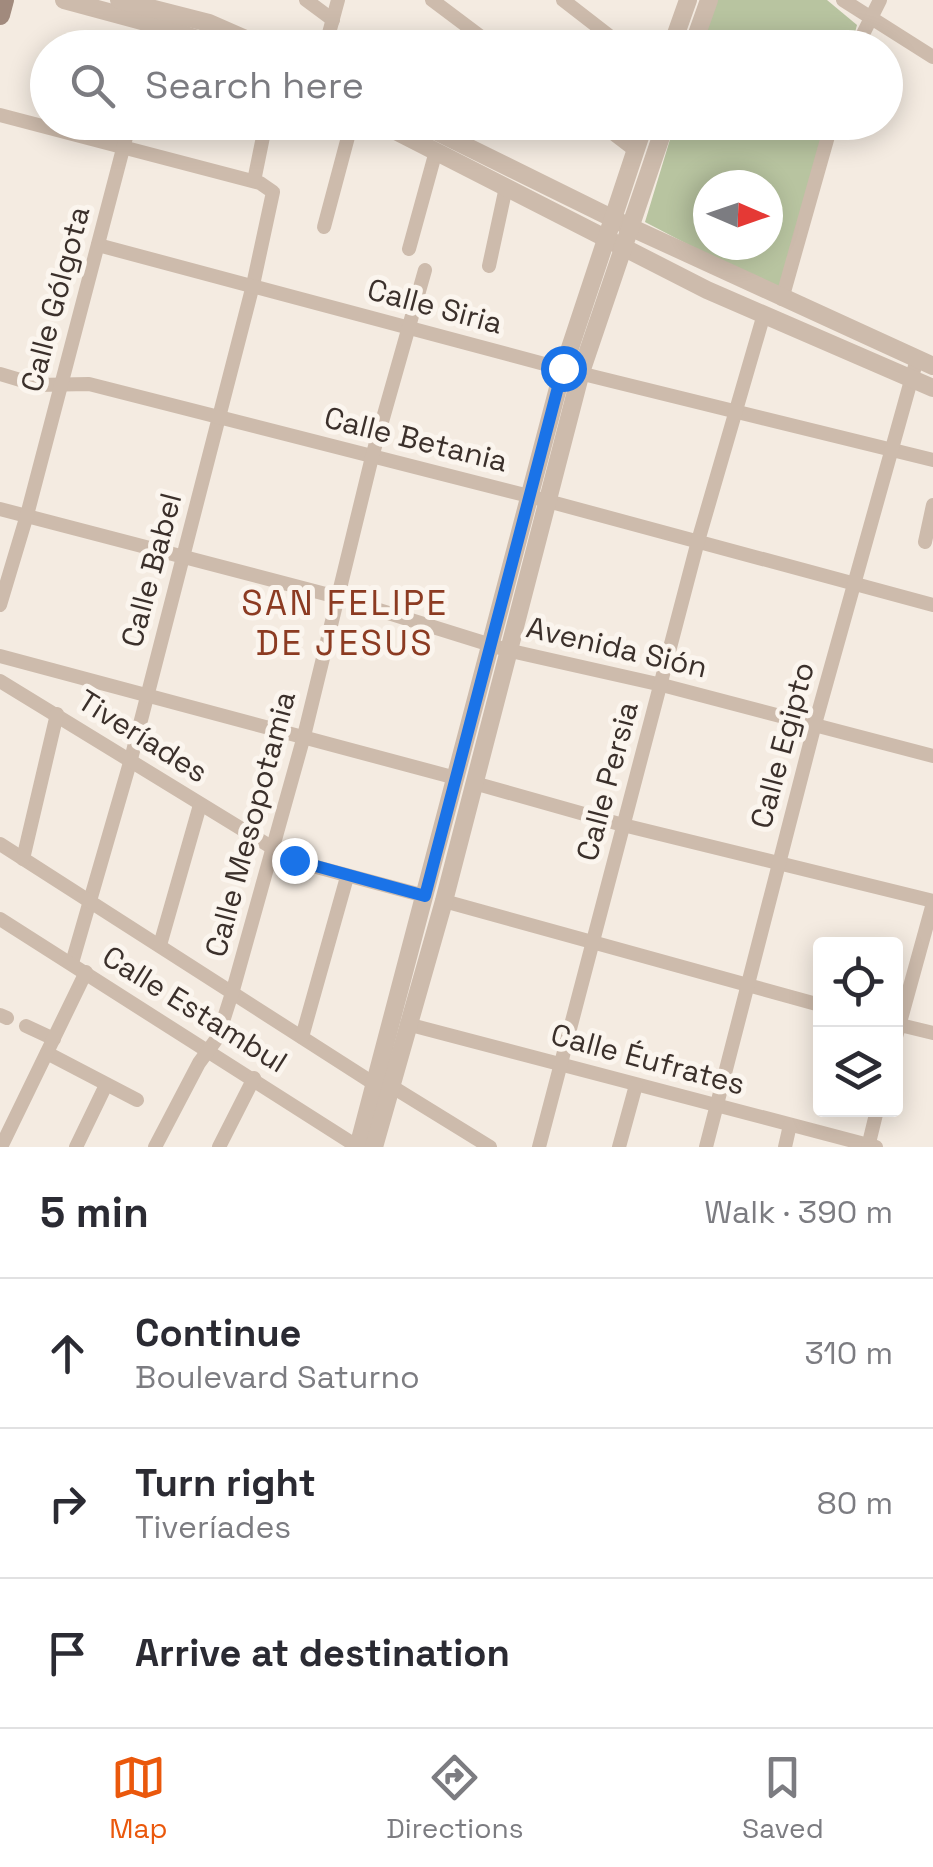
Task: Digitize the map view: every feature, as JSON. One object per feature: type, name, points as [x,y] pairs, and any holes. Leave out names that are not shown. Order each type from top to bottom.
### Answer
[{"type":"main road","points":[[0,14],[4,0]]},
{"type":"street","points":[[64,0],[209,23],[225,30]]},
{"type":"street","points":[[119,0],[185,30]]},
{"type":"street","points":[[306,0],[333,20]]},
{"type":"street","points":[[330,30],[338,0]]},
{"type":"street","points":[[432,0],[472,30]]},
{"type":"street","points":[[563,0],[602,30]]},
{"type":"street","points":[[677,30],[688,0]]},
{"type":"street","points":[[698,30],[708,0]]},
{"type":"street","points":[[844,0],[889,30]]},
{"type":"street","points":[[864,30],[880,0]]},
{"type":"street","points":[[152,30],[155,16]]},
{"type":"street","points":[[903,39],[933,58]]},
{"type":"street","points":[[0,115],[30,123]]},
{"type":"street","points":[[94,140],[254,181],[262,140]]},
{"type":"street","name":"Calle Gólgota","points":[[0,604],[126,140]]},
{"type":"street","points":[[324,227],[347,140]]},
{"type":"street","points":[[415,140],[707,290],[933,388]]},
{"type":"street","points":[[454,140],[782,299],[925,363]]},
{"type":"street","points":[[622,140],[636,151]]},
{"type":"street","points":[[572,370],[626,248],[624,224],[640,140]]},
{"type":"street","points":[[358,1147],[407,1024],[444,901],[465,781],[608,238],[624,224],[659,140]]},
{"type":"street","points":[[782,299],[827,140]]},
{"type":"street","points":[[410,248],[436,150]]},
{"type":"street","name":"Calle Babel","points":[[72,964],[132,760],[271,210],[272,189],[254,181]]},
{"type":"street","points":[[489,266],[506,187]]},
{"type":"street","name":"Calle Siria","points":[[98,245],[933,460]]},
{"type":"street","name":"Calle Mesopotamia","points":[[156,1146],[199,1063],[218,1037],[233,990],[304,736],[372,457],[425,270]]},
{"type":"street","name":"Calle Persia","points":[[540,1147],[698,540],[764,314]]},
{"type":"street","name":"Calle Egipto","points":[[706,1147],[890,449],[911,378],[925,363]]},
{"type":"street","name":"Calle Betania","points":[[0,374],[37,385],[89,384],[219,416],[933,605]]},
{"type":"street","points":[[925,542],[933,504]]},
{"type":"street","name":"Avenida Sión","points":[[0,509],[337,597],[499,647],[933,756]]},
{"type":"street","points":[[0,656],[623,826],[933,902],[897,1027]]},
{"type":"street","name":"Tiveríades","points":[[0,681],[294,860],[425,896]]},
{"type":"street","points":[[23,858],[57,714]]},
{"type":"street","points":[[374,1147],[382,1084],[425,896],[465,781]]},
{"type":"street","points":[[160,945],[200,805]]},
{"type":"street","points":[[0,844],[233,990],[302,1038],[490,1147]]},
{"type":"street","points":[[302,1038],[347,876]]},
{"type":"street","points":[[444,901],[813,1003]]},
{"type":"street","name":"Calle Estambul","points":[[0,919],[358,1147]]},
{"type":"street","points":[[1,1147],[86,972]]},
{"type":"street","name":"Calle Éufrates","points":[[407,1024],[871,1146]]},
{"type":"street","points":[[26,1026],[106,1085],[137,1100]]},
{"type":"street","points":[[903,1029],[933,1033]]},
{"type":"street","points":[[219,1147],[254,1078]]},
{"type":"street","points":[[76,1147],[106,1085]]},
{"type":"street","points":[[619,1147],[636,1085]]},
{"type":"street","points":[[871,1146],[876,1117]]},
{"type":"street","points":[[785,1147],[790,1126]]},
{"type":"green space","points":[[712,0],[827,0],[857,25],[856,30],[703,30]]},
{"type":"green space","points":[[670,140],[824,140],[779,292],[718,260],[783,260],[783,170],[693,170],[693,247],[645,222]]},
{"type":"district","name":"SAN FELIPE DE JESUS","points":[[345,623]]},
{"type":"route","points":[[294,860],[425,896],[563,368]]}]
